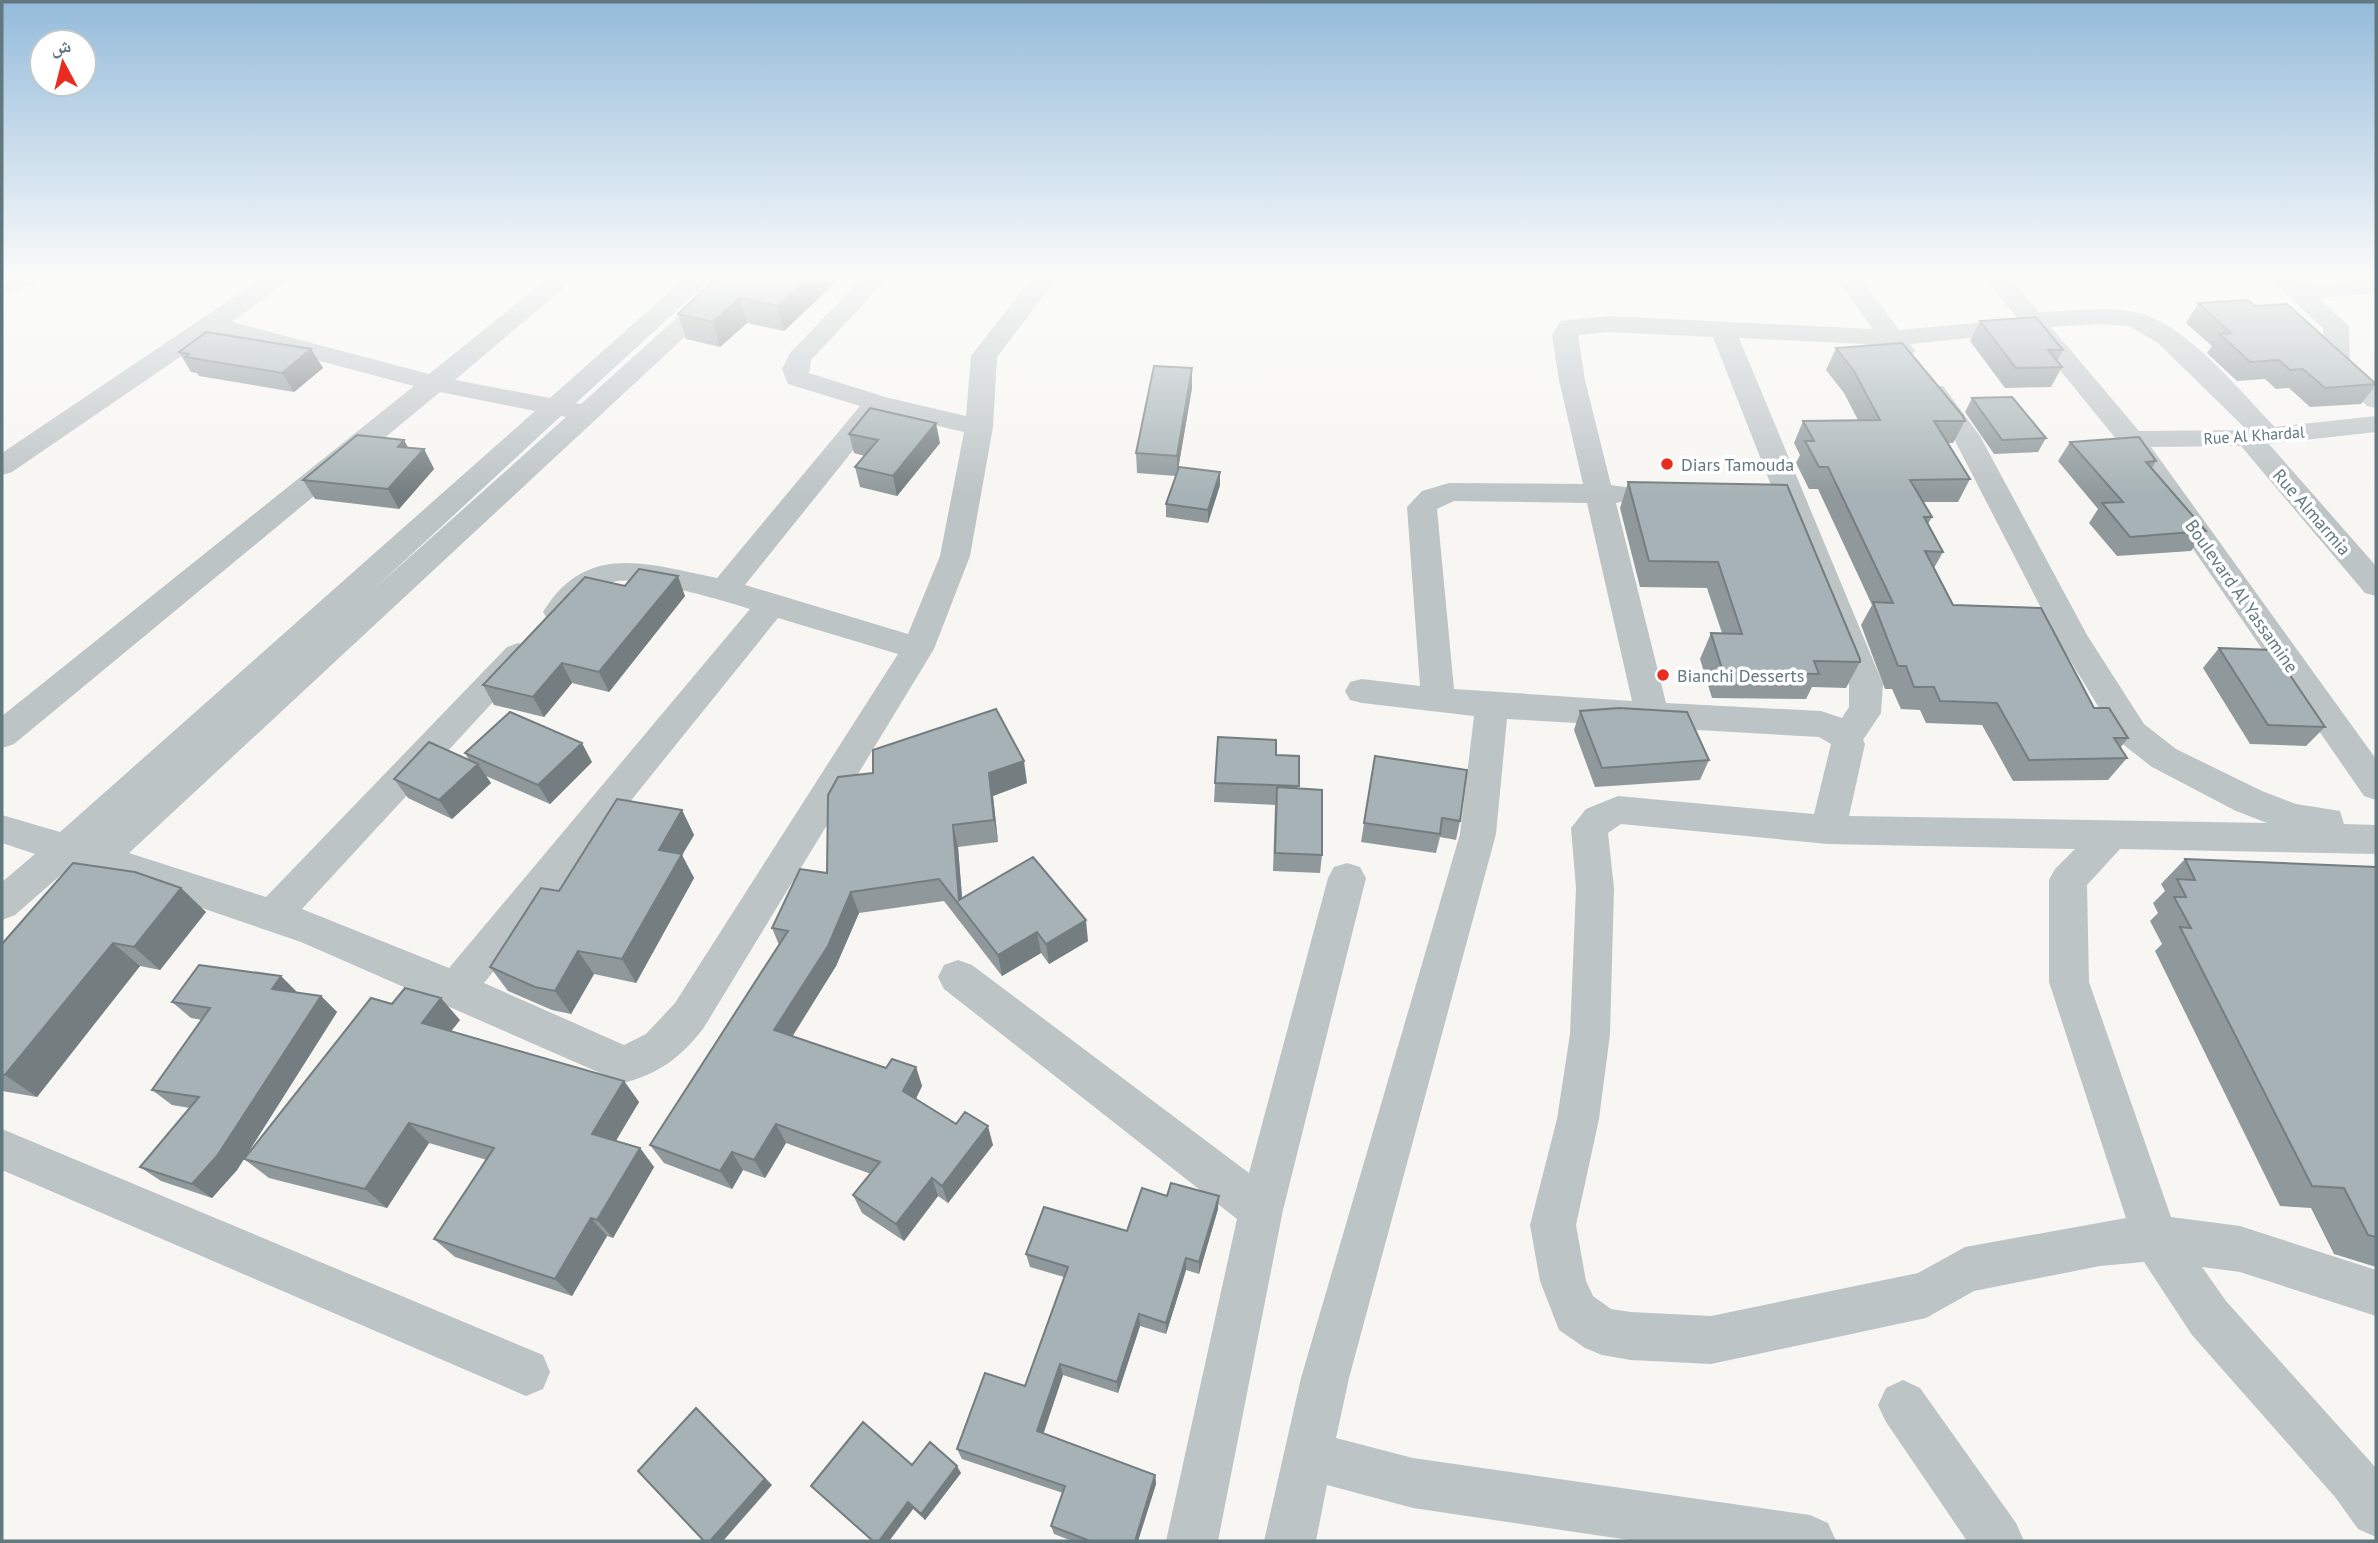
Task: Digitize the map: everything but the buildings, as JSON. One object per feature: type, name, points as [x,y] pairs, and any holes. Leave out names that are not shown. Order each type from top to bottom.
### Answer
[{"type":"street","points":[[2,466],[171,351]]},
{"type":"street","points":[[312,351],[432,383],[588,414]]},
{"type":"street","points":[[2,735],[472,351]]},
{"type":"street","points":[[38,918],[84,853],[153,774],[617,351]]},
{"type":"street","points":[[2,904],[84,853],[588,414],[657,351]]},
{"type":"street","points":[[806,351],[799,358],[795,369],[797,378],[803,382],[877,403],[979,426]]},
{"type":"street","points":[[2,829],[273,915],[454,989],[623,1064],[638,1062],[654,1054],[689,1016],[918,649],[955,556],[979,426],[986,351]]},
{"type":"street","name":"Rue Almarmia","points":[[1568,351],[1598,493]]},
{"type":"street","points":[[1730,351],[1779,498],[1866,684],[1867,707],[1861,721],[1845,737]]},
{"type":"street","points":[[1902,351],[1966,436],[2073,639],[2119,715],[2147,747],[2221,788],[2294,818],[2376,823]]},
{"type":"street","name":"Boulevard Al Yassamine","points":[[2059,351],[2131,439],[2376,786]]},
{"type":"street","name":"Rue Almarmia","points":[[2181,351],[2258,437],[2376,586]]},
{"type":"street","points":[[2337,351],[2337,362],[2376,400]]},
{"type":"street","points":[[724,590],[877,403]]},
{"type":"street","name":"Rue Al Khardal","points":[[2131,439],[2258,437],[2376,424]]},
{"type":"street","points":[[1438,700],[1422,507],[1425,502],[1440,493],[1454,492],[1654,494]]},
{"type":"street","points":[[1598,493],[1652,715]]},
{"type":"street","points":[[273,915],[587,582],[618,570],[724,590],[918,649]]},
{"type":"street","points":[[454,989],[772,604]]},
{"type":"street","points":[[1362,691],[1492,706],[1821,724],[1834,728],[1845,737],[1847,744],[1828,830]]},
{"type":"street","points":[[1290,1541],[1325,1378],[1478,834],[1492,706]]},
{"type":"street","points":[[2376,839],[1828,830],[1618,810],[1599,819],[1589,828],[1595,888],[1590,1034],[1578,1119],[1553,1225],[1563,1281],[1576,1313],[1602,1331],[1631,1336],[1711,1340],[1926,1295],[1965,1270],[2100,1243],[2155,1238],[2240,1249],[2376,1293]]},
{"type":"street","points":[[2110,835],[2068,880],[2068,982],[2155,1238],[2209,1318],[2353,1479],[2376,1511]]},
{"type":"street","points":[[1192,1541],[1261,1210],[1347,878]]},
{"type":"street","points":[[958,977],[1261,1210]]},
{"type":"street","points":[[2,1149],[526,1372]]},
{"type":"street","points":[[1903,1405],[1998,1541]]},
{"type":"street","points":[[1308,1453],[1362,1471],[1413,1483],[1810,1541]]},
{"type":"place","name":"Diars Tamouda","points":[[1667,464]]},
{"type":"place","name":"Bianchi Desserts","points":[[1663,675]]}]
